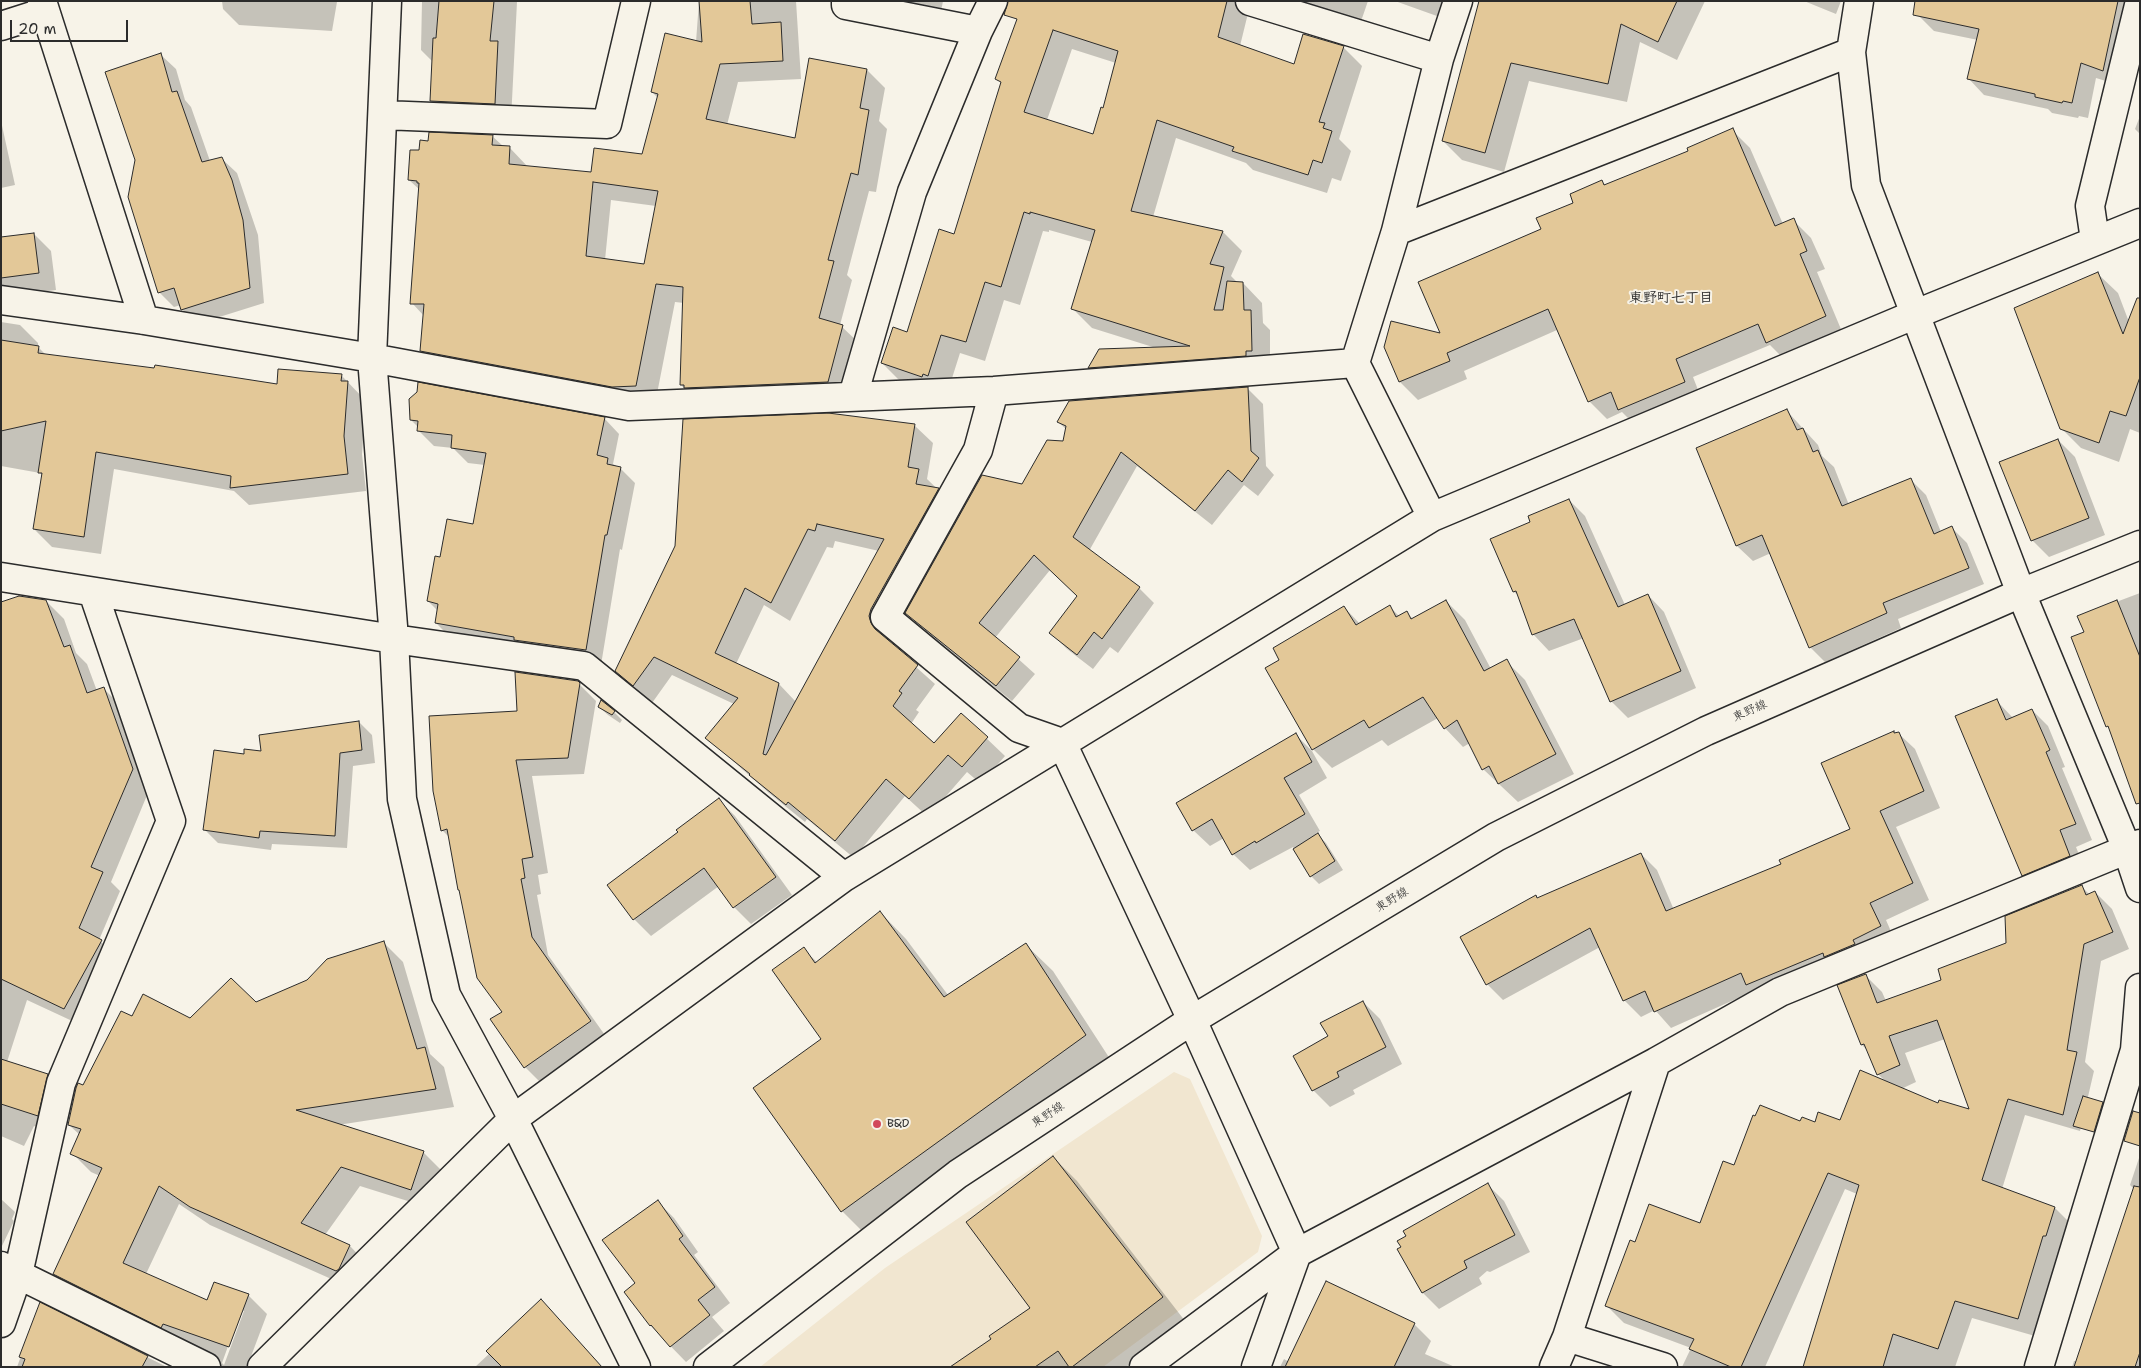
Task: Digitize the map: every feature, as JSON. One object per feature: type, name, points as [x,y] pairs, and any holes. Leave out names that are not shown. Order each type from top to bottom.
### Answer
[{"type":"street","points":[[387,1],[384,115],[372,358],[394,639],[402,799],[446,995],[514,1119],[636,1367]]},
{"type":"street","points":[[384,115],[606,124],[636,1]]},
{"type":"street","points":[[846,1],[846,5],[978,31]]},
{"type":"street","points":[[853,396],[912,192],[978,31],[993,1]]},
{"type":"street","points":[[1250,1],[1439,59]]},
{"type":"street","points":[[1432,517],[1355,363],[1396,231],[1439,59],[1458,1]]},
{"type":"street","points":[[1859,1],[1851,52],[1866,185],[2021,593],[2133,846],[2140,888]]},
{"type":"street","points":[[2095,240],[2090,206],[2140,1]]},
{"type":"street","points":[[1,26],[43,7],[144,320]]},
{"type":"street","points":[[1396,231],[1851,52]]},
{"type":"street","points":[[262,1367],[514,1119],[844,877],[1432,517],[1916,314],[2140,223]]},
{"type":"street","points":[[1,300],[144,320],[372,358],[629,406],[994,391],[1355,363]]},
{"type":"street","points":[[994,391],[978,450],[885,617],[1019,728],[1062,744],[1192,1020],[1297,1253],[1256,1367]]},
{"type":"street","name":"東野線","points":[[708,1367],[958,1174],[1192,1020],[1496,837],[1706,730],[2021,593],[2140,545]]},
{"type":"street","points":[[1,577],[394,639],[584,666],[844,877]]},
{"type":"street","points":[[1,1323],[10,1270],[61,1083],[171,820],[93,592]]},
{"type":"street","points":[[1144,1367],[1297,1253],[1656,1062],[1780,992],[2133,846]]},
{"type":"street","points":[[2039,1367],[2135,1050],[2140,988]]},
{"type":"street","points":[[1554,1367],[1567,1337],[1656,1062]]},
{"type":"street","points":[[10,1270],[206,1367]]},
{"type":"street","points":[[1567,1337],[1663,1367]]},
{"type":"shaded area","points":[[1174,1072],[1190,1079],[1262,1236],[1258,1252],[1103,1367],[760,1367],[885,1268]]},
{"type":"building","points":[[439,1],[494,1],[490,41],[498,41],[495,104],[430,101],[433,38],[436,38]]},
{"type":"building","points":[[699,1],[750,1],[752,24],[781,22],[783,61],[720,64],[706,119],[795,138],[809,58],[867,69],[860,108],[869,110],[858,175],[851,173],[828,260],[834,261],[819,318],[843,325],[828,382],[684,388],[684,385],[680,385],[683,287],[656,284],[636,386],[612,387],[420,351],[424,304],[410,304],[419,183],[408,180],[410,150],[419,150],[420,140],[428,141],[429,132],[493,135],[492,145],[510,146],[509,164],[591,172],[594,148],[642,154],[658,94],[651,92],[665,33],[702,42]],"holes":[[[593,182],[658,191],[644,264],[586,256]]]},
{"type":"building","points":[[1008,1],[1227,1],[1218,37],[1294,64],[1303,34],[1344,46],[1319,122],[1325,123],[1323,128],[1332,131],[1322,163],[1313,160],[1308,175],[1232,151],[1234,147],[1157,120],[1131,211],[1223,231],[1210,264],[1224,267],[1214,310],[1223,310],[1227,281],[1243,282],[1244,310],[1251,310],[1252,351],[1246,351],[1246,356],[1088,368],[1099,349],[1190,346],[1071,309],[1095,230],[1024,212],[1001,287],[985,282],[966,342],[941,335],[928,376],[923,374],[922,377],[881,363],[893,327],[907,332],[939,229],[954,234],[1001,82],[995,79],[1017,19],[1004,15]],"holes":[[[1053,30],[1118,51],[1103,108],[1101,107],[1093,134],[1024,112]]]},
{"type":"building","points":[[1479,1],[1677,1],[1658,42],[1621,24],[1608,84],[1511,63],[1485,153],[1442,141]]},
{"type":"building","points":[[1915,1],[2118,1],[2103,71],[2081,63],[2072,103],[2063,101],[2062,103],[2035,97],[2035,94],[1967,79],[1979,29],[1913,15]]},
{"type":"building","points":[[161,53],[172,92],[177,91],[202,162],[222,157],[232,180],[243,220],[250,288],[181,310],[174,288],[158,293],[128,197],[135,160],[105,72]]},
{"type":"building","points":[[1733,128],[1775,226],[1794,218],[1807,251],[1800,254],[1826,316],[1766,343],[1758,324],[1676,359],[1685,382],[1618,410],[1611,392],[1588,402],[1548,309],[1447,353],[1450,361],[1399,382],[1384,347],[1391,321],[1440,333],[1418,282],[1541,229],[1536,218],[1573,203],[1570,194],[1602,180],[1604,185],[1688,151],[1687,148]]},
{"type":"building","points":[[34,233],[39,273],[1,278],[1,237]]},
{"type":"building","points":[[2098,272],[2123,334],[2137,298],[2140,298],[2140,377],[2126,416],[2110,411],[2099,443],[2060,429],[2014,308]]},
{"type":"building","points":[[1,340],[39,346],[38,353],[154,368],[155,365],[277,384],[278,369],[342,374],[341,381],[348,381],[344,436],[348,474],[230,488],[231,476],[96,452],[84,537],[33,529],[42,473],[38,473],[46,421],[1,431]]},
{"type":"building","points":[[418,382],[605,417],[597,455],[608,458],[607,464],[621,467],[607,535],[605,535],[586,650],[514,640],[514,637],[435,623],[438,604],[427,601],[435,556],[440,557],[447,519],[473,524],[486,453],[451,448],[452,435],[417,431],[418,421],[410,420],[409,399],[417,392]]},
{"type":"building","points":[[1248,387],[1251,451],[1259,458],[1242,482],[1228,470],[1195,511],[1121,452],[1073,537],[1140,587],[1102,639],[1094,632],[1077,655],[1049,633],[1077,596],[1034,555],[979,623],[1020,657],[996,686],[905,613],[982,475],[1022,484],[1047,440],[1063,441],[1066,426],[1057,422],[1069,401]]},
{"type":"building","points":[[1787,409],[1797,430],[1803,428],[1813,452],[1818,450],[1842,506],[1911,478],[1934,534],[1952,526],[1969,568],[1883,603],[1887,613],[1809,648],[1762,535],[1736,546],[1696,448]]},
{"type":"building","points":[[828,413],[915,424],[908,467],[919,469],[916,484],[939,488],[871,609],[869,616],[875,629],[918,665],[899,691],[902,693],[893,706],[934,743],[961,713],[988,737],[962,767],[948,755],[909,799],[886,779],[835,841],[788,802],[786,805],[705,738],[738,698],[654,657],[633,686],[615,671],[675,546],[683,419]],"holes":[[[817,524],[884,539],[766,755],[763,754],[779,683],[715,653],[745,588],[771,603],[808,529],[815,531]]]},
{"type":"building","points":[[2058,439],[2089,518],[2031,541],[1999,462]]},
{"type":"building","points":[[1569,499],[1618,607],[1648,594],[1681,671],[1610,702],[1574,619],[1532,635],[1516,591],[1513,592],[1490,539],[1530,522],[1528,516]]},
{"type":"building","points":[[19,596],[46,600],[64,647],[70,645],[87,693],[104,687],[133,769],[91,867],[103,872],[79,928],[102,940],[64,1009],[1,979],[1,602]]},
{"type":"building","points":[[1446,600],[1484,671],[1507,659],[1556,754],[1498,784],[1489,766],[1482,770],[1457,720],[1444,729],[1423,697],[1369,728],[1364,720],[1312,750],[1265,668],[1279,660],[1273,648],[1344,606],[1356,625],[1390,605],[1396,617],[1407,611],[1411,619]]},
{"type":"building","points":[[2117,600],[2140,657],[2140,803],[2136,804],[2108,726],[2106,727],[2071,637],[2084,632],[2077,616]]},
{"type":"building","points":[[515,672],[578,681],[580,683],[568,758],[516,760],[533,857],[522,859],[525,878],[521,879],[532,937],[591,1021],[524,1068],[490,1019],[502,1012],[477,978],[447,829],[441,831],[433,791],[429,716],[517,711]]},
{"type":"building","points":[[1997,699],[2006,720],[2032,709],[2050,750],[2046,752],[2076,824],[2060,830],[2070,856],[2022,876],[1955,716]]},
{"type":"building","points":[[601,700],[615,711],[612,715],[598,707]]},
{"type":"building","points":[[359,721],[362,750],[340,753],[335,836],[260,831],[259,838],[203,830],[214,750],[244,754],[244,749],[261,751],[259,735]]},
{"type":"building","points":[[1894,731],[1894,733],[1899,732],[1924,791],[1880,811],[1913,883],[1870,903],[1881,926],[1853,940],[1855,944],[1824,957],[1823,953],[1746,985],[1741,973],[1654,1012],[1645,991],[1623,1001],[1590,928],[1486,985],[1460,937],[1536,895],[1537,898],[1641,853],[1666,911],[1781,864],[1779,860],[1850,829],[1821,763]]},
{"type":"building","points":[[1296,733],[1312,762],[1284,778],[1305,814],[1232,855],[1212,819],[1192,831],[1176,803]]},
{"type":"building","points":[[719,798],[776,877],[733,908],[704,868],[633,920],[607,885],[678,832],[676,830]]},
{"type":"building","points":[[1318,833],[1335,861],[1310,877],[1293,849]]},
{"type":"building","points":[[2082,885],[2086,895],[2095,891],[2113,932],[2084,944],[2067,1050],[2077,1052],[2063,1115],[2008,1099],[1982,1180],[2055,1207],[2046,1236],[2043,1236],[2018,1319],[1955,1301],[1938,1349],[1893,1334],[1883,1367],[1803,1367],[1859,1185],[1828,1173],[1741,1367],[1731,1367],[1689,1349],[1694,1339],[1605,1306],[1630,1240],[1635,1242],[1649,1204],[1700,1223],[1723,1161],[1734,1165],[1753,1115],[1755,1116],[1760,1105],[1800,1121],[1802,1117],[1815,1122],[1818,1112],[1840,1120],[1860,1070],[1938,1103],[1939,1100],[1969,1109],[1937,1020],[1889,1036],[1900,1065],[1877,1075],[1864,1044],[1861,1045],[1837,985],[1866,974],[1877,1003],[1941,980],[1938,969],[2006,943],[2005,916]]},
{"type":"building","points":[[880,911],[944,997],[1026,943],[1086,1035],[841,1212],[753,1088],[821,1039],[772,970],[804,947],[815,963]]},
{"type":"building","points":[[384,941],[417,1049],[425,1047],[436,1089],[296,1110],[424,1151],[411,1190],[341,1167],[301,1223],[350,1245],[339,1269],[336,1271],[190,1207],[159,1186],[123,1263],[207,1300],[214,1282],[249,1294],[229,1347],[163,1324],[161,1328],[53,1274],[102,1168],[70,1154],[81,1129],[68,1125],[76,1088],[78,1083],[83,1085],[121,1011],[132,1016],[143,994],[190,1018],[231,978],[256,1002],[307,980],[327,959]]},
{"type":"building","points":[[1363,1001],[1386,1047],[1337,1072],[1339,1077],[1312,1091],[1293,1056],[1328,1036],[1320,1023]]},
{"type":"building","points":[[1,1059],[48,1074],[38,1116],[1,1104]]},
{"type":"building","points":[[2083,1096],[2103,1102],[2094,1132],[2073,1126]]},
{"type":"building","points":[[2133,1111],[2140,1113],[2140,1146],[2124,1141]]},
{"type":"building","points":[[1053,1156],[1163,1297],[1072,1367],[1069,1367],[1058,1351],[1035,1367],[950,1367],[991,1339],[989,1336],[1030,1308],[966,1222]]},
{"type":"building","points":[[1488,1183],[1515,1235],[1464,1261],[1467,1268],[1422,1293],[1397,1249],[1401,1247],[1397,1241],[1406,1236],[1403,1231]]},
{"type":"building","points":[[2134,1186],[2140,1187],[2140,1352],[2135,1367],[2074,1367]]},
{"type":"building","points":[[658,1200],[683,1236],[679,1239],[715,1287],[698,1300],[710,1315],[670,1347],[650,1326],[624,1292],[635,1283],[602,1240]]},
{"type":"building","points":[[1326,1281],[1415,1323],[1394,1367],[1285,1367]]},
{"type":"building","points":[[541,1299],[602,1367],[502,1367],[486,1351]]},
{"type":"building","points":[[40,1302],[148,1356],[142,1367],[22,1367],[25,1359],[19,1357]]},
{"type":"place","name":"B&D","points":[[877,1124]]},
{"type":"district","name":"東野町七丁目","points":[[1671,298]]}]
